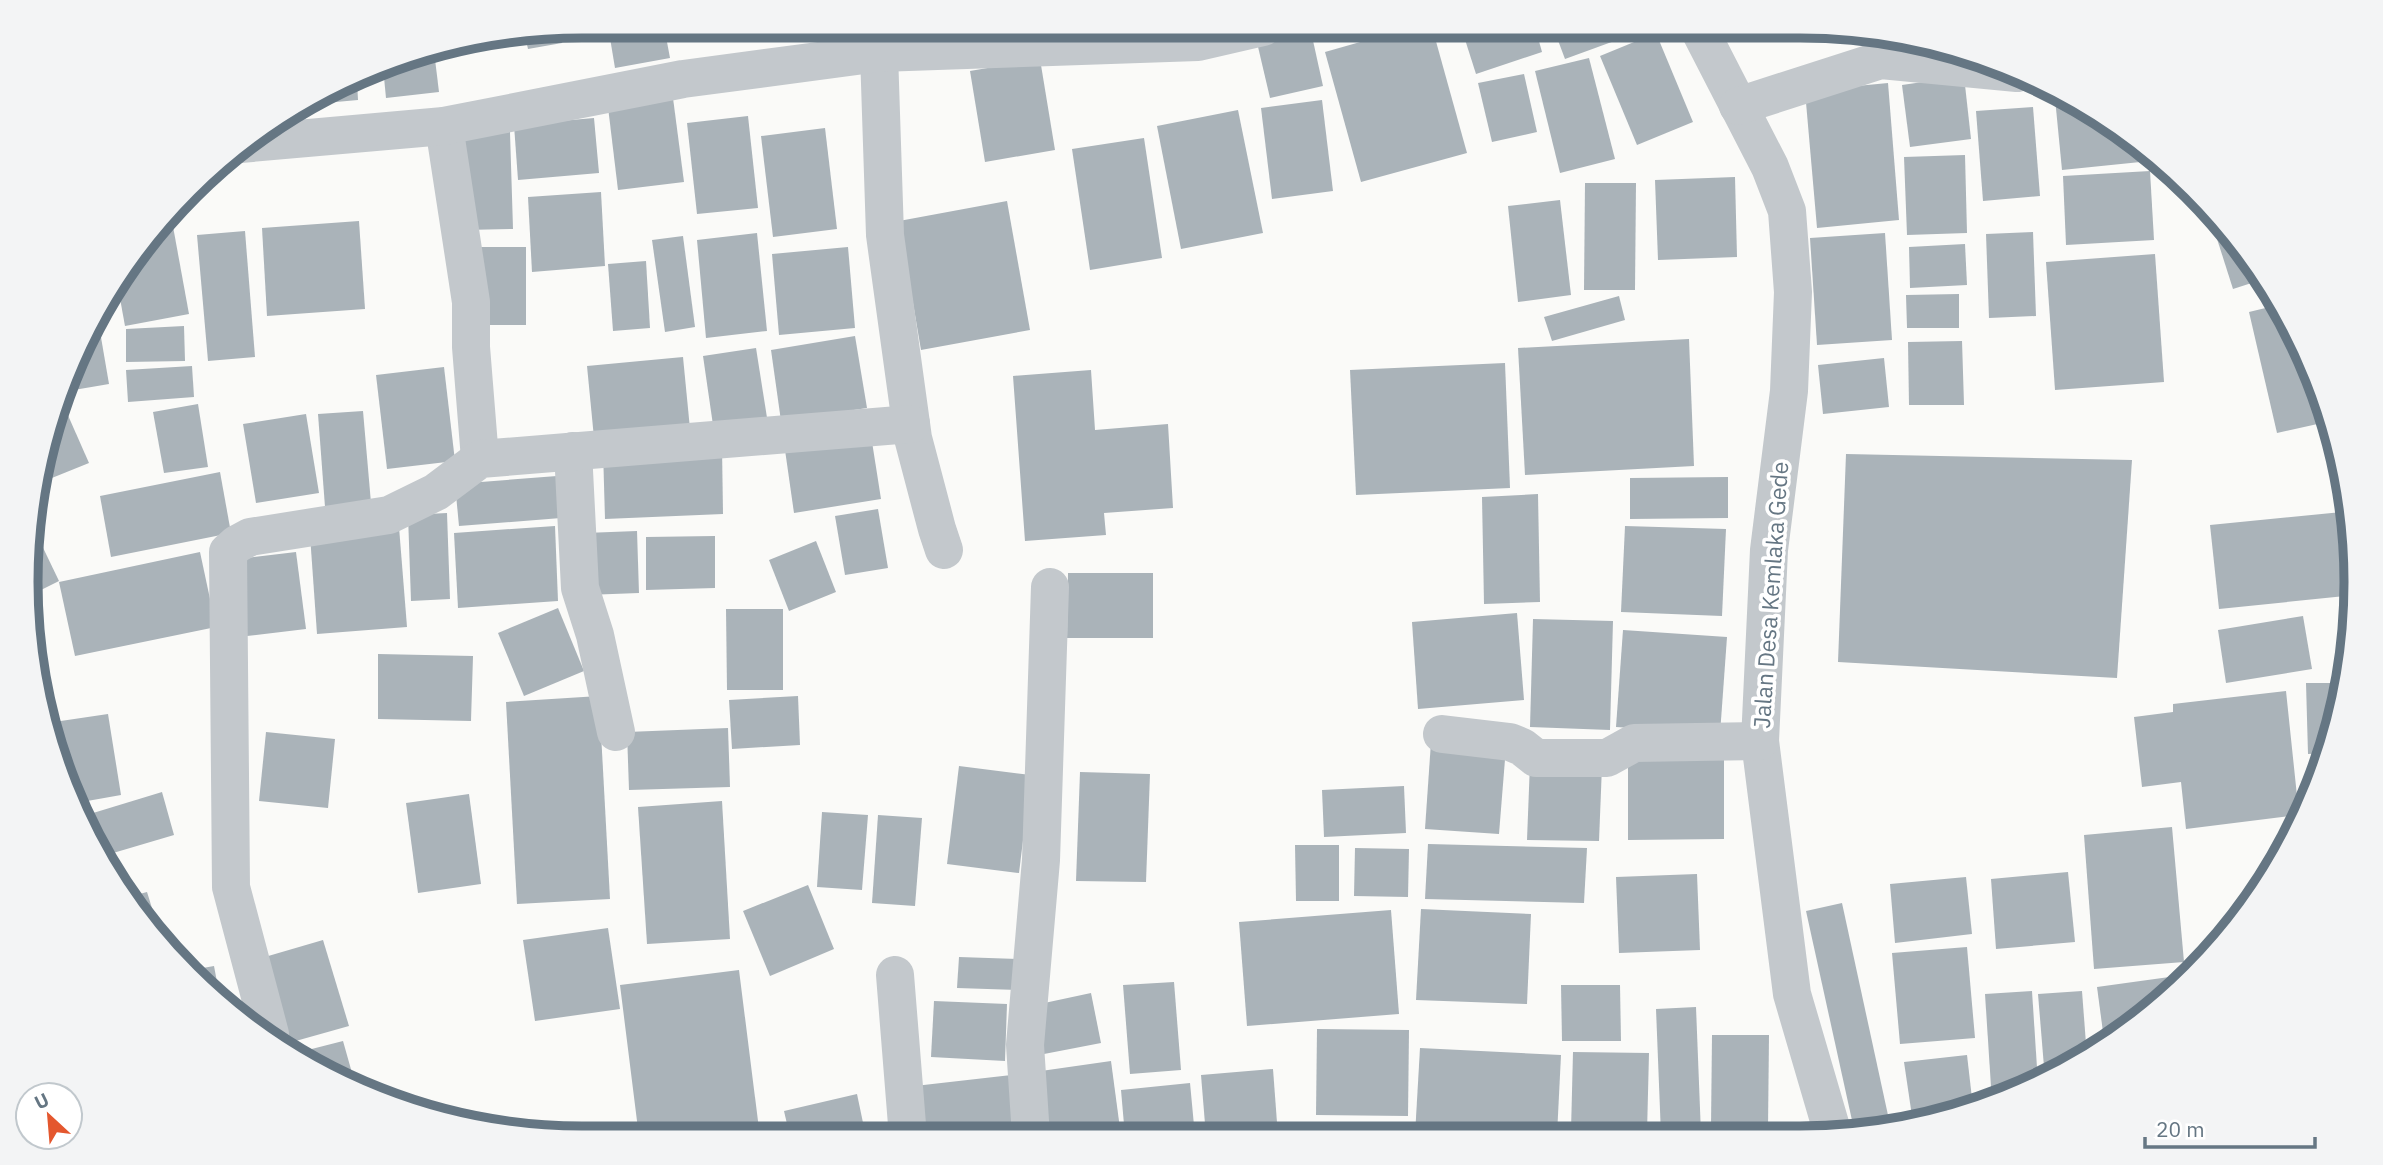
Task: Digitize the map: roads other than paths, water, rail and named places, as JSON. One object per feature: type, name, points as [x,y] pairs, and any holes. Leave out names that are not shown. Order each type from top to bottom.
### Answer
[{"type":"street","points":[[263,142],[444,127],[683,79],[879,53],[1063,38]]},
{"type":"street","points":[[1125,38],[1198,42],[1215,38]]},
{"type":"street","name":"Jalan Desa Kemlaka Gede","points":[[1704,38],[1770,167],[1787,211],[1793,292],[1789,391],[1769,550],[1760,741],[1793,994],[1830,1125]]},
{"type":"street","points":[[879,53],[885,235],[916,453],[944,550]]},
{"type":"street","points":[[1738,106],[1881,60],[1982,70]]},
{"type":"street","points":[[444,127],[471,302],[471,346],[480,459]]},
{"type":"street","points":[[268,1026],[231,887],[228,552],[250,537],[389,515],[436,492],[480,459],[911,424]]},
{"type":"street","points":[[573,452],[580,588],[595,635],[616,732]]},
{"type":"street","points":[[1030,1126],[1025,1045],[1041,860],[1049,587]]},
{"type":"street","points":[[1442,734],[1510,742],[1522,747],[1531,756],[1550,758],[1607,758],[1633,743],[1760,741]]},
{"type":"street","points":[[895,975],[907,1126]]}]
